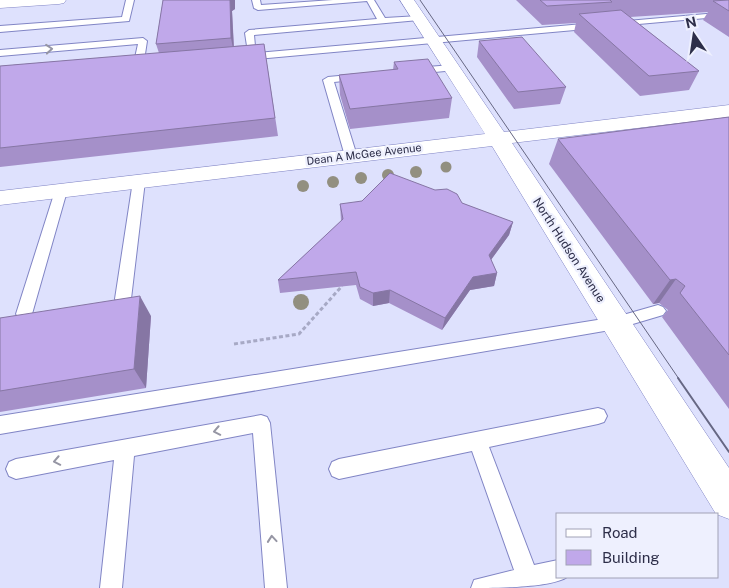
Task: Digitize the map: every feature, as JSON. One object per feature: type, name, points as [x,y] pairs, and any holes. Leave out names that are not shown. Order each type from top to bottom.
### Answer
[{"type":"main road","points":[[0,4],[59,0]]},
{"type":"main road","name":"North Hudson Avenue","points":[[414,7],[729,501]]},
{"type":"main road","name":"Dean A McGee Avenue","points":[[0,198],[729,111]]},
{"type":"lane","points":[[0,29],[126,19],[130,0]]},
{"type":"lane","points":[[256,0],[258,8],[364,0]]},
{"type":"lane","points":[[370,0],[382,21]]},
{"type":"lane","points":[[251,46],[250,33],[382,21],[414,7]]},
{"type":"lane","points":[[233,58],[729,14]]},
{"type":"lane","points":[[0,53],[144,41],[143,67],[128,68]]},
{"type":"lane","points":[[406,72],[452,68]]},
{"type":"lane","points":[[351,156],[328,80],[367,76]]},
{"type":"lane","points":[[122,300],[138,181]]},
{"type":"lane","points":[[24,314],[61,191]]},
{"type":"lane","points":[[0,425],[616,323],[658,311]]},
{"type":"lane","points":[[338,469],[598,416]]},
{"type":"lane","points":[[16,469],[261,423],[276,588]]},
{"type":"lane","points":[[477,440],[528,578]]},
{"type":"lane","points":[[111,588],[125,448]]},
{"type":"lane","points":[[482,588],[556,572]]},
{"type":"path","points":[[234,344],[299,334],[342,286]]},
{"type":"building","points":[[163,0],[230,0],[231,38],[156,44]]},
{"type":"building","points":[[540,0],[610,0],[612,2],[547,6]]},
{"type":"building","points":[[728,0],[729,11],[713,1]]},
{"type":"building","points":[[621,10],[699,71],[649,76],[579,14]]},
{"type":"building","points":[[522,37],[566,87],[518,92],[479,41]]},
{"type":"building","points":[[264,44],[275,118],[0,148],[0,66]]},
{"type":"building","points":[[428,59],[452,98],[350,109],[339,75],[398,69],[394,62]]},
{"type":"building","points":[[729,117],[729,355],[680,293],[685,286],[676,279],[670,280],[558,139]]},
{"type":"building","points":[[390,173],[435,190],[447,189],[457,194],[462,203],[513,222],[489,255],[497,273],[473,277],[445,318],[390,290],[373,293],[360,287],[356,272],[278,280],[343,219],[340,204],[362,201]]},
{"type":"building","points":[[140,296],[134,369],[0,391],[0,318]]},
{"type":"tram line","points":[[420,0],[679,379]]},
{"type":"tram line","points":[[678,378],[729,452]]}]
